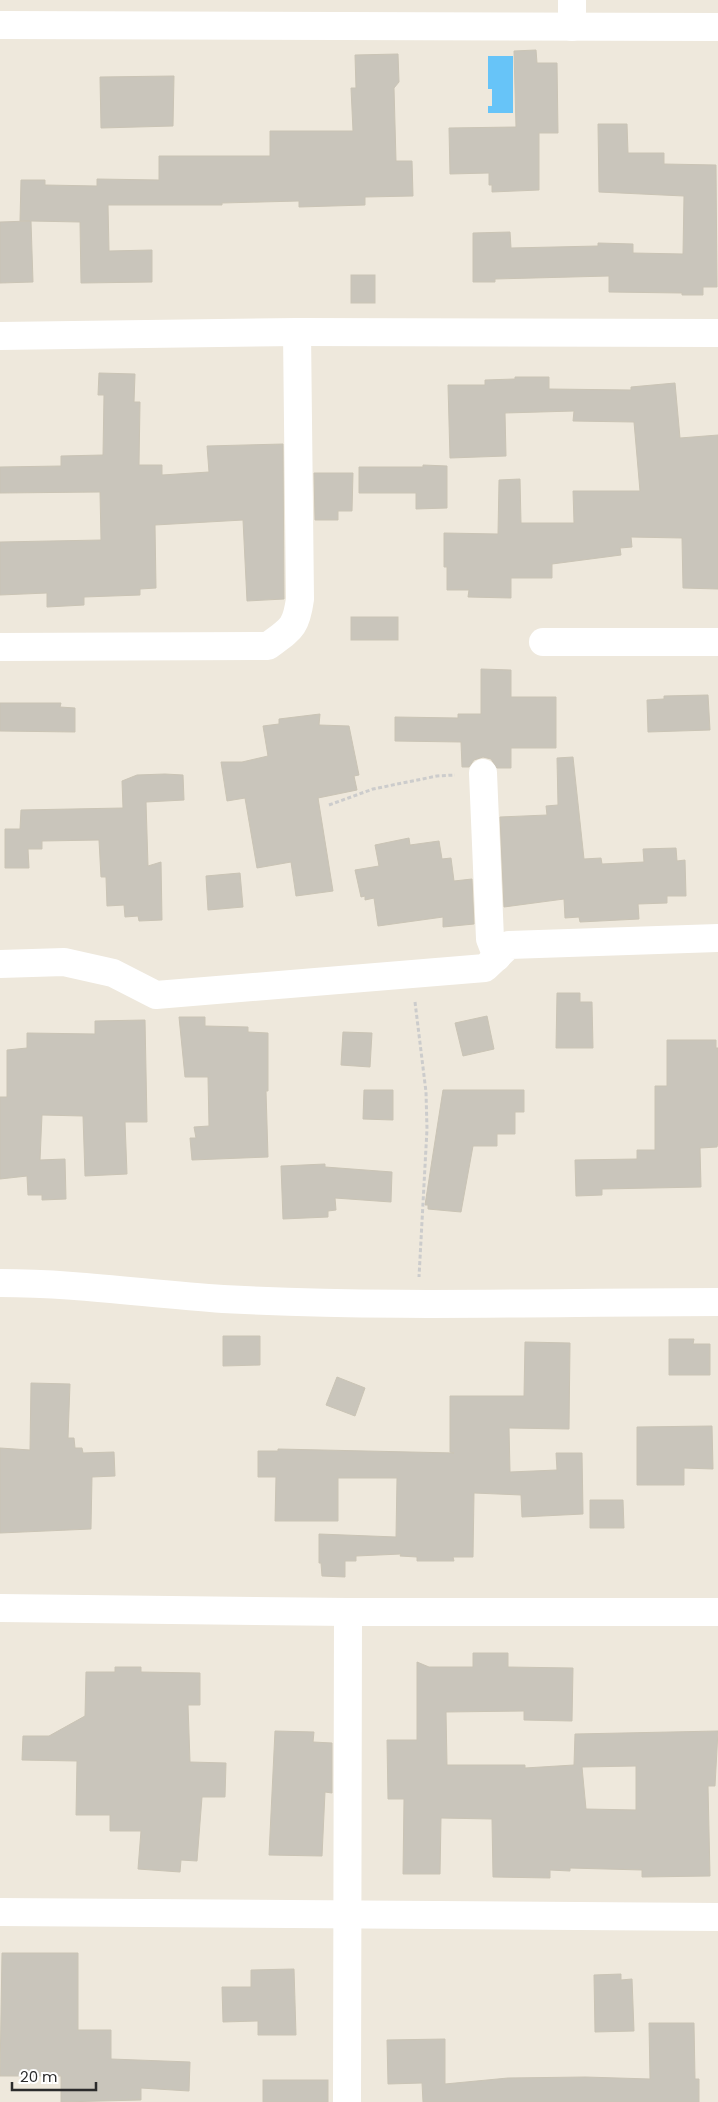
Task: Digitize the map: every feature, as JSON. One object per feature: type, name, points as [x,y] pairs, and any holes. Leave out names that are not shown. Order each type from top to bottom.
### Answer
[{"type":"street","points":[[572,0],[572,27]]},
{"type":"street","points":[[0,25],[718,27]]},
{"type":"street","points":[[0,336],[297,332],[718,333]]},
{"type":"street","points":[[0,647],[268,646],[289,631],[297,620],[300,599],[297,332]]},
{"type":"street","points":[[544,642],[718,642]]},
{"type":"street","points":[[483,773],[490,939],[497,957]]},
{"type":"street","points":[[0,964],[64,962],[114,973],[156,996],[485,968],[509,945],[718,938]]},
{"type":"street","points":[[0,1283],[52,1283],[222,1298],[417,1305],[718,1302]]},
{"type":"street","points":[[0,1608],[348,1612],[718,1612]]},
{"type":"street","points":[[346,2102],[345,1913],[348,1612]]},
{"type":"street","points":[[0,1912],[718,1917]]},
{"type":"path","points":[[329,805],[373,789],[437,776],[483,773]]},
{"type":"path","points":[[412,974],[423,1059],[427,1129],[417,1305]]},
{"type":"water","points":[[488,56],[513,56],[513,113],[488,113],[488,106],[492,106],[492,89],[488,89]]},
{"type":"building","points":[[536,50],[537,63],[557,63],[558,133],[539,133],[539,190],[492,192],[492,185],[489,185],[489,173],[450,174],[449,128],[516,127],[514,51]]},
{"type":"building","points":[[398,54],[399,82],[394,88],[396,161],[412,161],[413,196],[365,197],[365,205],[299,207],[299,201],[222,203],[222,205],[108,205],[109,251],[152,250],[152,282],[81,283],[80,222],[31,221],[33,282],[0,283],[0,222],[30,221],[20,221],[21,180],[45,180],[45,185],[97,186],[97,179],[159,180],[159,156],[270,156],[270,131],[353,131],[351,88],[356,88],[355,55]]},
{"type":"building","points":[[174,76],[173,126],[101,128],[100,77]]},
{"type":"building","points":[[598,124],[627,124],[628,153],[664,153],[664,164],[716,165],[717,287],[703,287],[703,295],[609,292],[609,276],[495,279],[495,282],[473,282],[473,233],[510,232],[511,248],[598,246],[598,243],[633,244],[633,253],[683,254],[684,196],[599,192]]},
{"type":"building","points":[[351,275],[375,275],[375,303],[351,303]]},
{"type":"building","points":[[99,373],[135,374],[134,402],[140,402],[139,465],[162,465],[162,475],[209,472],[207,446],[283,444],[284,599],[247,601],[243,520],[155,525],[156,588],[140,589],[140,595],[84,597],[84,605],[47,607],[47,593],[0,595],[0,542],[101,540],[100,492],[0,493],[0,467],[61,466],[61,456],[103,455],[104,395],[98,395]]},
{"type":"building","points":[[515,377],[549,377],[549,389],[631,390],[631,387],[675,383],[680,438],[718,435],[718,589],[683,588],[682,538],[631,537],[632,547],[620,548],[621,555],[552,564],[552,578],[511,578],[511,598],[468,597],[469,590],[447,590],[447,567],[444,567],[444,533],[498,534],[499,480],[520,479],[521,523],[574,523],[573,491],[640,491],[634,422],[573,421],[574,411],[505,413],[506,456],[450,458],[448,385],[485,385],[485,380],[515,379]]},
{"type":"building","points":[[423,465],[447,466],[447,508],[416,509],[416,493],[359,493],[359,467],[423,467]]},
{"type":"building","points":[[314,473],[353,473],[352,511],[338,511],[338,520],[315,520]]},
{"type":"building","points":[[351,617],[398,617],[398,640],[351,640]]},
{"type":"building","points":[[481,669],[511,670],[511,697],[556,697],[556,748],[511,748],[511,768],[497,768],[491,759],[483,757],[474,760],[469,767],[462,767],[461,742],[395,741],[395,717],[458,718],[458,714],[481,714]]},
{"type":"building","points":[[708,695],[710,730],[648,732],[647,700],[664,699],[664,696]]},
{"type":"building","points":[[0,703],[61,703],[60,707],[75,708],[75,732],[0,731]]},
{"type":"building","points":[[320,714],[319,725],[349,726],[359,775],[354,776],[357,790],[318,798],[333,891],[296,896],[291,862],[257,868],[245,798],[227,801],[221,762],[242,762],[268,756],[263,726],[279,724],[279,719]]},
{"type":"building","points":[[573,757],[584,859],[601,858],[602,864],[644,862],[643,849],[676,848],[677,861],[685,860],[686,896],[667,896],[667,903],[638,904],[639,919],[580,922],[579,917],[565,918],[564,899],[504,907],[500,817],[547,815],[546,806],[558,805],[557,758]]},
{"type":"building","points":[[137,775],[183,775],[184,800],[146,802],[148,866],[161,862],[162,920],[139,921],[138,916],[125,917],[124,905],[107,906],[106,877],[101,877],[99,840],[42,841],[42,849],[28,849],[29,868],[5,868],[5,829],[20,829],[21,810],[123,808],[122,781]]},
{"type":"building","points":[[409,838],[410,845],[439,841],[442,859],[451,858],[454,881],[472,879],[474,924],[443,927],[443,917],[378,926],[374,898],[365,900],[365,896],[361,897],[355,870],[379,866],[375,845]]},
{"type":"building","points":[[240,873],[243,907],[208,910],[206,876]]},
{"type":"building","points":[[557,993],[580,993],[580,1002],[592,1002],[593,1048],[556,1048]]},
{"type":"building","points":[[487,1016],[494,1049],[463,1056],[455,1023]]},
{"type":"building","points":[[179,1017],[205,1017],[205,1026],[248,1027],[248,1032],[268,1033],[268,1091],[266,1091],[268,1157],[192,1160],[190,1138],[196,1138],[194,1127],[209,1126],[208,1077],[185,1077]]},
{"type":"building","points":[[145,1020],[147,1122],[125,1122],[127,1174],[85,1176],[83,1116],[42,1115],[40,1160],[65,1159],[66,1199],[42,1200],[42,1195],[28,1195],[27,1176],[0,1179],[0,1097],[7,1097],[7,1050],[27,1048],[27,1033],[95,1034],[95,1021]]},
{"type":"building","points":[[343,1032],[372,1033],[370,1067],[341,1065]]},
{"type":"building","points":[[667,1040],[716,1040],[716,1048],[718,1048],[718,1142],[717,1147],[700,1148],[701,1187],[602,1189],[602,1195],[576,1196],[575,1160],[637,1159],[637,1150],[655,1150],[655,1086],[667,1086]]},
{"type":"building","points":[[364,1090],[393,1090],[393,1120],[363,1119]]},
{"type":"building","points":[[443,1090],[524,1090],[524,1112],[515,1112],[515,1134],[497,1134],[497,1146],[473,1146],[461,1212],[428,1209],[428,1205],[425,1205]]},
{"type":"building","points":[[325,1164],[325,1167],[392,1172],[391,1202],[335,1198],[336,1210],[328,1211],[328,1217],[283,1219],[281,1166]]},
{"type":"building","points":[[223,1336],[260,1336],[260,1365],[223,1366]]},
{"type":"building","points":[[669,1339],[694,1339],[693,1344],[710,1344],[710,1375],[669,1375]]},
{"type":"building","points":[[525,1342],[570,1343],[569,1429],[509,1428],[510,1472],[557,1470],[556,1453],[582,1453],[583,1514],[522,1517],[521,1495],[474,1493],[473,1557],[453,1557],[454,1561],[417,1561],[417,1557],[400,1556],[401,1554],[356,1556],[356,1561],[345,1561],[345,1577],[322,1576],[321,1563],[319,1563],[319,1534],[396,1537],[397,1478],[338,1478],[338,1521],[275,1521],[276,1477],[258,1477],[258,1451],[278,1451],[278,1449],[454,1453],[450,1452],[450,1396],[524,1396]]},
{"type":"building","points":[[337,1377],[365,1388],[355,1416],[326,1405]]},
{"type":"building","points":[[31,1383],[70,1384],[68,1438],[74,1438],[75,1448],[82,1448],[83,1453],[114,1452],[115,1476],[92,1477],[91,1529],[0,1533],[0,1448],[30,1450]]},
{"type":"building","points":[[712,1426],[713,1469],[684,1468],[684,1485],[637,1485],[637,1427]]},
{"type":"building","points":[[590,1500],[623,1500],[624,1528],[590,1528]]},
{"type":"building","points":[[473,1653],[508,1653],[508,1667],[573,1668],[572,1721],[524,1720],[524,1711],[446,1712],[447,1765],[525,1765],[525,1768],[574,1765],[575,1734],[718,1731],[715,1786],[708,1786],[710,1876],[642,1877],[642,1870],[570,1868],[570,1871],[550,1870],[550,1878],[493,1877],[492,1819],[441,1818],[440,1874],[403,1874],[404,1799],[388,1799],[387,1740],[417,1740],[417,1662],[429,1667],[473,1667]],"holes":[[[636,1766],[636,1810],[586,1809],[582,1767]]]},
{"type":"building","points":[[115,1667],[141,1667],[141,1672],[200,1673],[200,1705],[188,1705],[190,1762],[226,1763],[225,1797],[202,1797],[197,1861],[181,1860],[180,1872],[138,1869],[141,1831],[110,1831],[110,1815],[76,1815],[77,1761],[22,1760],[23,1736],[49,1736],[85,1716],[86,1672],[115,1672]]},
{"type":"building","points":[[275,1731],[314,1732],[313,1742],[332,1743],[332,1793],[325,1792],[322,1856],[269,1855]]},
{"type":"building","points":[[2,1953],[78,1953],[78,2030],[111,2030],[111,2059],[190,2062],[189,2091],[141,2088],[141,2100],[61,2102],[61,2076],[0,2076]]},
{"type":"building","points":[[294,1969],[296,2035],[258,2035],[258,2021],[223,2022],[222,1987],[251,1987],[251,1970]]},
{"type":"building","points":[[621,1974],[621,1980],[632,1979],[634,2031],[595,2032],[594,1975]]},
{"type":"building","points":[[649,2023],[694,2023],[695,2079],[699,2079],[699,2102],[423,2102],[422,2083],[388,2084],[387,2040],[445,2039],[445,2084],[508,2078],[585,2077],[650,2079]]},
{"type":"building","points":[[263,2080],[328,2080],[328,2102],[263,2102]]}]
